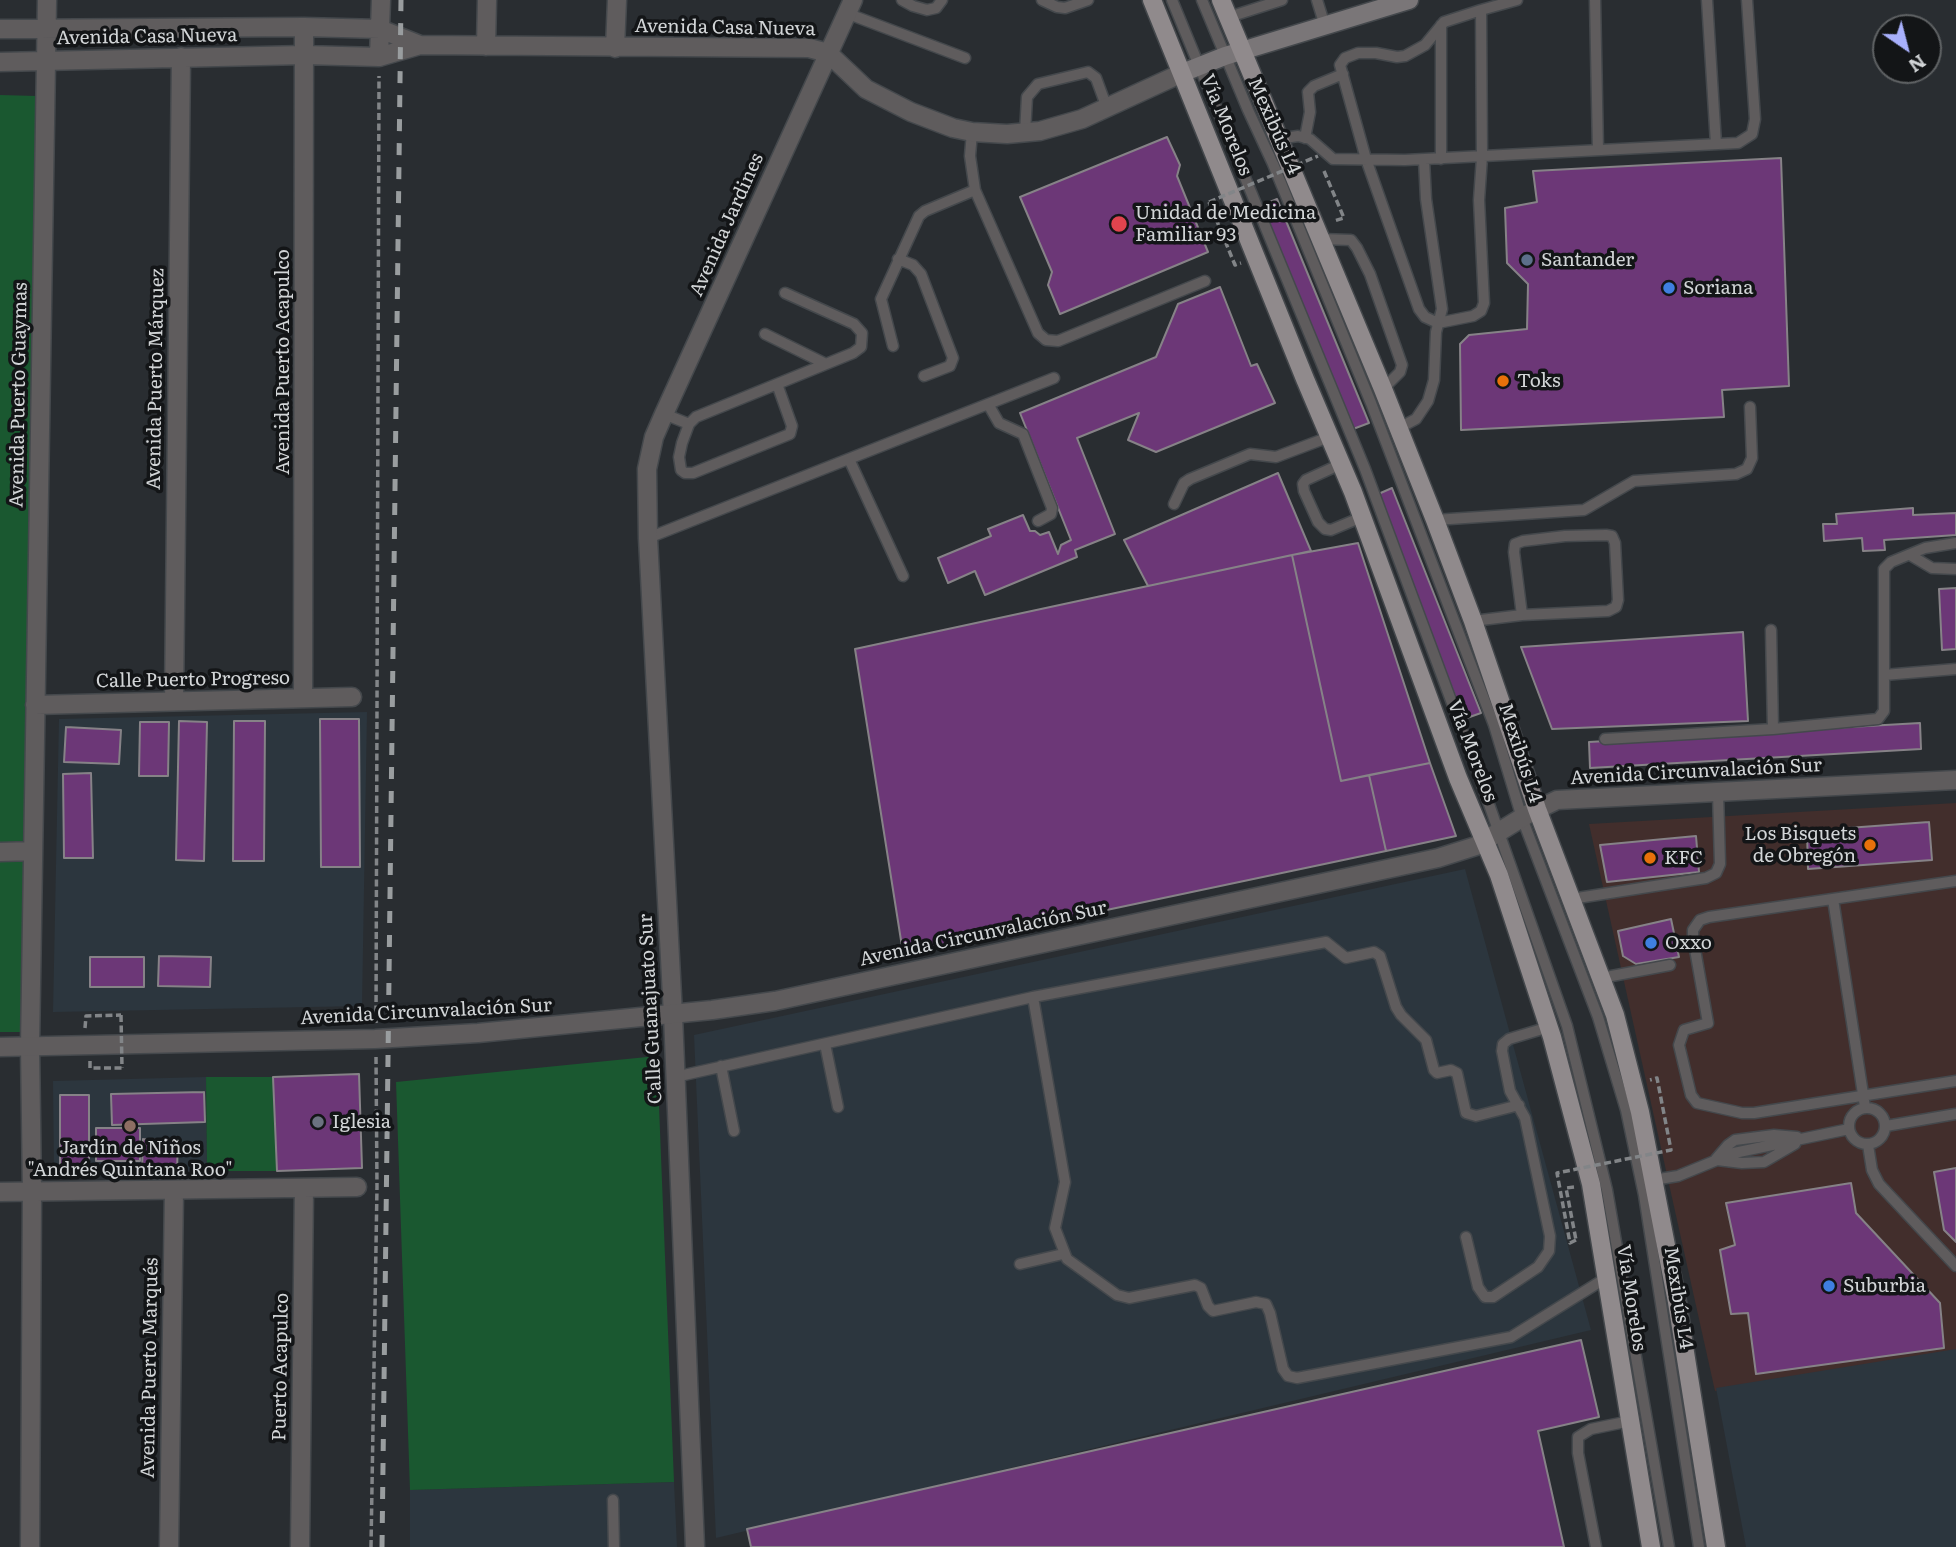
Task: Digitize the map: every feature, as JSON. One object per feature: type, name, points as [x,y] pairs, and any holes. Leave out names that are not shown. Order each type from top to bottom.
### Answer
[{"type":"main road","name":"Vía Morelos","points":[[1152,0],[1362,517],[1458,778],[1492,837],[1499,874],[1549,1027],[1591,1184],[1651,1547]]},
{"type":"main road","name":"Avenida Casa Nueva","points":[[1182,73],[1233,54],[1409,0]]},
{"type":"main road","points":[[1224,9],[1233,54],[1278,139],[1435,520],[1473,621],[1530,813],[1571,899],[1601,978],[1624,1050],[1653,1180],[1677,1302],[1716,1547]]},
{"type":"street","name":"Avenida Puerto Guaymas","points":[[30,1547],[30,1046],[47,0]]},
{"type":"street","points":[[379,57],[381,0]]},
{"type":"street","points":[[486,46],[487,0]]},
{"type":"street","points":[[615,48],[617,0]]},
{"type":"street","name":"Avenida Jardines","points":[[647,469],[654,437],[664,414],[849,7]]},
{"type":"street","name":"Avenida Puerto Acapulco","points":[[303,698],[304,27]]},
{"type":"street","name":"Avenida Casa Nueva","points":[[0,29],[380,29],[420,45]]},
{"type":"street","name":"Avenida Casa Nueva","points":[[0,62],[304,55],[379,57],[420,45],[809,48],[828,53],[857,82],[879,97],[929,120],[972,132],[1007,134],[1025,133],[1069,123],[1182,73]]},
{"type":"street","name":"Avenida Puerto Márquez","points":[[174,701],[181,57]]},
{"type":"street","name":"Calle Guanajuato Sur","points":[[647,469],[695,1547]]},
{"type":"street","name":"Calle Puerto Progreso","points":[[35,705],[352,697]]},
{"type":"street","name":"Avenida Circunvalación Sur","points":[[0,1048],[376,1039],[478,1033],[673,1015],[775,1001],[1438,858],[1463,851],[1492,837],[1530,813],[1563,799],[1956,780]]},
{"type":"street","points":[[0,852],[33,851]]},
{"type":"street","points":[[0,1192],[357,1187]]},
{"type":"street","name":"Puerto Acapulco","points":[[300,1547],[304,1188]]},
{"type":"street","name":"Avenida Puerto Marqués","points":[[169,1547],[174,1190]]},
{"type":"lane","points":[[902,0],[927,10],[936,8],[942,0]]},
{"type":"lane","points":[[1042,0],[1065,8],[1088,0]]},
{"type":"lane","points":[[1172,0],[1365,469],[1492,837],[1567,1026],[1607,1191],[1669,1547]]},
{"type":"lane","name":"Mexibús L4","points":[[1202,0],[1233,54],[1273,163],[1371,403],[1530,813],[1611,1055],[1644,1195],[1699,1547]]},
{"type":"lane","points":[[1224,9],[1282,0]]},
{"type":"lane","points":[[1317,0],[1325,26]]},
{"type":"lane","points":[[1481,9],[1482,157],[1479,200],[1483,308],[1473,316],[1438,323],[1425,317],[1419,309],[1366,159],[1340,65],[1345,58],[1363,52],[1405,56],[1425,45],[1440,25],[1450,19],[1481,9],[1517,0]]},
{"type":"lane","points":[[1595,0],[1598,150]]},
{"type":"lane","points":[[1707,0],[1716,144]]},
{"type":"lane","points":[[1278,139],[1298,136],[1305,138],[1334,159],[1405,160],[1738,143],[1752,134],[1755,127],[1746,0]]},
{"type":"lane","points":[[849,7],[965,58]]},
{"type":"lane","points":[[1440,25],[1441,159]]},
{"type":"lane","points":[[1025,133],[1027,97],[1038,84],[1088,72],[1096,78],[1107,108]]},
{"type":"lane","points":[[1305,138],[1310,112],[1308,92],[1314,86],[1343,74]]},
{"type":"lane","points":[[972,132],[971,156],[975,190],[1038,333],[1046,340],[1058,341],[1205,281]]},
{"type":"lane","points":[[1399,428],[1416,418],[1428,401],[1434,380],[1442,304],[1426,199],[1424,160]]},
{"type":"lane","points":[[893,346],[881,302],[898,259],[922,213],[975,190]]},
{"type":"lane","points":[[1321,239],[1351,240],[1370,274],[1402,365],[1383,389]]},
{"type":"lane","points":[[898,259],[913,265],[921,274],[953,358],[950,366],[924,376]]},
{"type":"lane","points":[[777,384],[793,429],[787,436],[693,473],[685,473],[680,468],[679,457],[689,424],[696,418],[777,384],[826,364],[858,350],[863,342],[862,333],[854,324],[785,293]]},
{"type":"lane","points":[[765,334],[826,364]]},
{"type":"lane","points":[[648,538],[1054,378]]},
{"type":"lane","points":[[988,404],[999,423],[1023,434],[1052,508],[1051,514],[1038,521]]},
{"type":"lane","points":[[1435,520],[1584,510],[1634,481],[1736,474],[1747,469],[1752,458],[1750,407]]},
{"type":"lane","points":[[664,414],[689,424]]},
{"type":"lane","points":[[1174,504],[1184,483],[1190,479],[1250,454],[1279,457],[1329,437]]},
{"type":"lane","points":[[849,459],[903,576]]},
{"type":"lane","points":[[1341,464],[1306,480],[1303,484],[1304,491],[1318,522],[1325,529],[1331,530],[1362,517]]},
{"type":"lane","points":[[1473,621],[1521,615],[1608,611],[1616,607],[1618,600],[1615,543],[1612,537],[1566,536],[1515,544],[1521,615]]},
{"type":"lane","points":[[1605,739],[1773,729],[1878,719],[1884,711],[1883,575],[1887,565],[1925,548],[1956,542]]},
{"type":"lane","points":[[1910,555],[1932,569],[1956,569]]},
{"type":"lane","points":[[1771,631],[1773,729]]},
{"type":"lane","points":[[1884,675],[1956,669]]},
{"type":"lane","points":[[1956,780],[1956,787]]},
{"type":"lane","points":[[1571,899],[1712,875],[1720,864],[1718,793]]},
{"type":"lane","points":[[1956,881],[1709,917],[1696,925],[1693,937],[1708,1023],[1684,1030],[1679,1045],[1691,1095],[1696,1103],[1748,1114],[1956,1081]]},
{"type":"lane","points":[[1833,899],[1865,1107]]},
{"type":"lane","points":[[675,1077],[1033,998],[1326,942],[1346,958],[1374,952],[1382,958],[1398,1012],[1426,1040],[1435,1072],[1451,1070],[1457,1073],[1466,1112],[1476,1116],[1519,1105]]},
{"type":"lane","points":[[1601,978],[1670,965]]},
{"type":"lane","points":[[1033,998],[1065,1182],[1055,1226],[1063,1254],[1069,1262],[1122,1298],[1195,1286],[1200,1288],[1213,1311],[1256,1302],[1266,1304],[1283,1369],[1288,1376],[1293,1377],[1511,1337],[1606,1278]]},
{"type":"lane","points":[[1466,1237],[1480,1292],[1490,1298],[1538,1267],[1549,1251],[1550,1236],[1525,1118],[1510,1091],[1502,1051],[1503,1044],[1508,1039],[1549,1027]]},
{"type":"lane","points":[[825,1044],[838,1107]]},
{"type":"lane","points":[[721,1066],[734,1132]]},
{"type":"lane","points":[[1865,1107],[1881,1114],[1885,1126],[1880,1139],[1860,1144],[1853,1139],[1851,1117],[1865,1107]]},
{"type":"lane","points":[[1885,1126],[1956,1114]]},
{"type":"lane","points":[[1653,1180],[1678,1175],[1734,1153],[1850,1129]]},
{"type":"lane","points":[[1868,1144],[1872,1170],[1879,1184],[1956,1266]]},
{"type":"lane","points":[[1020,1264],[1063,1254]]},
{"type":"lane","points":[[1596,1547],[1578,1453],[1578,1437],[1591,1429],[1630,1421]]},
{"type":"lane","points":[[613,1500],[614,1547]]},
{"type":"path","points":[[371,1547],[377,1187],[379,57]]},
{"type":"path","points":[[1209,202],[1318,156]]},
{"type":"path","points":[[1323,168],[1344,218],[1334,222],[1328,209]]},
{"type":"path","points":[[86,1016],[121,1015],[122,1068],[90,1069]]},
{"type":"path","points":[[1591,1184],[1566,1188],[1576,1240],[1570,1243],[1557,1173],[1671,1150],[1657,1078],[1650,1080]]},
{"type":"shaded area","points":[[367,712],[362,1006],[53,1012],[59,719]]},
{"type":"shaded area","points":[[1956,803],[1956,1354],[1715,1391],[1589,824]]},
{"type":"shaded area","points":[[1465,869],[1591,1330],[716,1538],[694,1035]]},
{"type":"shaded area","name":"Jardín de Niños \"Andrés Quintana Roo\"","points":[[206,1077],[207,1171],[54,1174],[53,1081]]},
{"type":"shaded area","points":[[1956,1349],[1956,1547],[1746,1547],[1716,1388]]},
{"type":"shaded area","points":[[674,1482],[677,1547],[410,1547],[410,1490]]},
{"type":"green space","points":[[0,95],[37,96],[22,1032],[0,1032]]},
{"type":"green space","points":[[657,1056],[674,1482],[410,1490],[396,1082]]},
{"type":"green space","points":[[206,1077],[273,1077],[277,1171],[207,1171]]},
{"type":"building","points":[[1167,137],[1180,165],[1177,176],[1208,252],[1060,314],[1048,285],[1052,272],[1020,197]]},
{"type":"building","points":[[1781,158],[1789,386],[1722,390],[1724,417],[1461,430],[1460,344],[1469,335],[1527,329],[1528,284],[1507,263],[1505,208],[1537,202],[1533,171]]},
{"type":"building","points":[[1277,199],[1369,423],[1353,429],[1260,206]]},
{"type":"building","points":[[1220,287],[1251,366],[1257,364],[1275,403],[1156,452],[1128,440],[1139,413],[1077,438],[1115,534],[1075,550],[1077,557],[985,595],[975,571],[948,583],[938,558],[991,536],[988,529],[1023,515],[1030,531],[1040,535],[1049,532],[1058,554],[1061,545],[1071,540],[1020,413],[1156,357],[1178,304]]},
{"type":"building","points":[[1278,473],[1311,551],[1148,586],[1124,540]]},
{"type":"building","points":[[1392,488],[1481,713],[1464,719],[1376,495]]},
{"type":"building","points":[[1913,508],[1913,515],[1956,513],[1956,535],[1884,540],[1885,550],[1863,551],[1862,538],[1824,541],[1823,524],[1837,524],[1836,514]]},
{"type":"building","points":[[1358,543],[1430,763],[1341,781],[1292,555]]},
{"type":"building","points":[[1292,555],[1341,781],[1369,775],[1386,851],[903,953],[855,649]]},
{"type":"building","points":[[1956,588],[1956,649],[1942,650],[1939,589]]},
{"type":"building","points":[[1743,632],[1748,721],[1552,729],[1521,647]]},
{"type":"building","points":[[320,719],[359,719],[360,867],[321,867]]},
{"type":"building","points":[[179,721],[207,722],[204,861],[176,860]]},
{"type":"building","points":[[234,721],[265,721],[264,861],[233,861]]},
{"type":"building","points":[[140,722],[169,722],[168,776],[139,776]]},
{"type":"building","points":[[1920,723],[1921,749],[1590,768],[1589,742]]},
{"type":"building","points":[[66,727],[121,730],[119,764],[64,762]]},
{"type":"building","points":[[1430,763],[1456,836],[1386,851],[1369,775]]},
{"type":"building","points":[[91,773],[93,858],[64,858],[63,774]]},
{"type":"building","points":[[1929,822],[1932,860],[1808,869],[1807,831]]},
{"type":"building","points":[[1696,836],[1699,872],[1607,882],[1600,845]]},
{"type":"building","points":[[1671,919],[1679,957],[1636,964],[1623,956],[1618,931]]},
{"type":"building","points":[[159,956],[211,957],[210,987],[158,986]]},
{"type":"building","points":[[90,957],[144,957],[144,987],[90,987]]},
{"type":"building","name":"Iglesia","points":[[359,1074],[362,1168],[277,1171],[273,1077]]},
{"type":"building","points":[[204,1092],[205,1122],[112,1125],[111,1094]]},
{"type":"building","points":[[60,1095],[89,1095],[89,1167],[60,1167]]},
{"type":"building","points":[[96,1128],[140,1128],[140,1161],[96,1161]]},
{"type":"building","points":[[143,1139],[178,1140],[177,1170],[142,1169]]},
{"type":"building","points":[[1956,1168],[1956,1242],[1944,1230],[1934,1172]]},
{"type":"building","points":[[1851,1183],[1856,1213],[1940,1303],[1944,1348],[1756,1374],[1748,1313],[1731,1314],[1720,1250],[1735,1245],[1726,1203]]},
{"type":"building","points":[[1581,1340],[1599,1417],[1538,1431],[1564,1547],[751,1547],[747,1529]]},
{"type":"railway","points":[[382,1547],[401,0]]},
{"type":"place","name":"Unidad de Medicina Familiar 93","points":[[1119,224]]},
{"type":"place","name":"Santander","points":[[1527,260]]},
{"type":"place","name":"Soriana","points":[[1669,288]]},
{"type":"place","name":"Toks","points":[[1503,381]]},
{"type":"place","name":"Los Bisquets de Obregón","points":[[1870,845]]},
{"type":"place","name":"KFC","points":[[1650,858]]},
{"type":"place","name":"Oxxo","points":[[1651,943]]},
{"type":"place","name":"Iglesia","points":[[318,1122]]},
{"type":"place","name":"Jardín de Niños \"Andrés Quintana Roo\"","points":[[130,1126]]},
{"type":"place","name":"Suburbia","points":[[1829,1286]]}]
